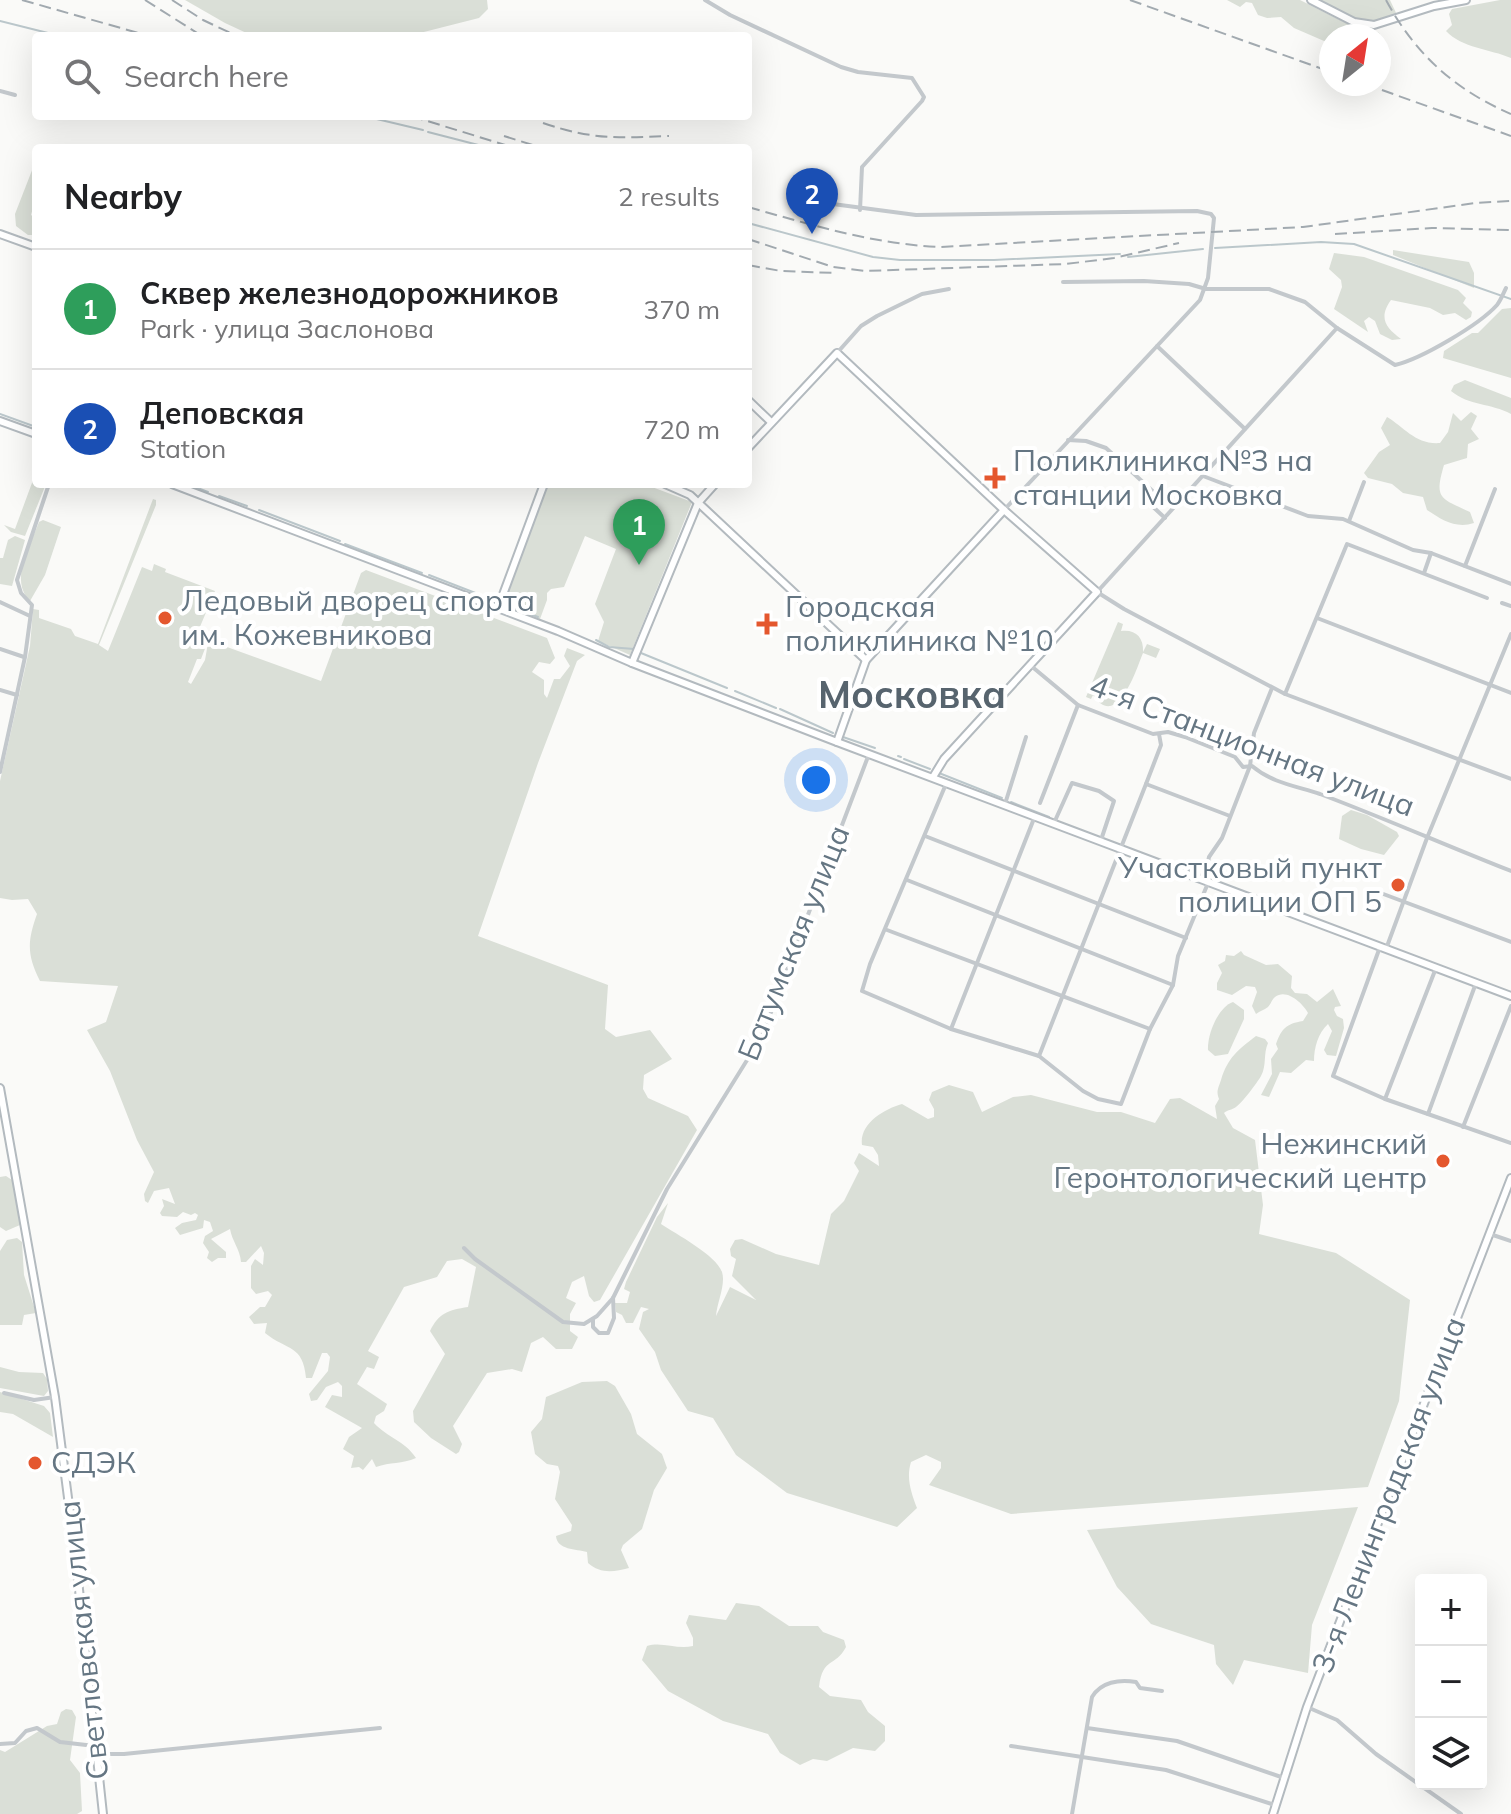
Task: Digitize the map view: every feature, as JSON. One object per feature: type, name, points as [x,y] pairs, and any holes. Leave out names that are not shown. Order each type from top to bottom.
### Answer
[{"type":"street","points":[[705,0],[730,15],[841,67],[912,78],[924,97],[862,167],[860,210]]},
{"type":"street","points":[[1311,0],[1354,22],[1374,25],[1434,6],[1466,0]]},
{"type":"street","points":[[0,91],[15,95]]},
{"type":"street","points":[[795,199],[860,210],[946,216],[1205,212],[1214,218],[1206,289],[1200,300],[866,660],[837,742]]},
{"type":"street","points":[[0,234],[32,246]]},
{"type":"street","points":[[1063,282],[1144,281],[1189,284],[1206,289],[1269,289],[1286,293],[1305,302],[1337,328],[1395,365],[1409,361],[1472,324],[1496,305],[1506,288]]},
{"type":"street","points":[[752,443],[861,326],[922,294],[949,289]]},
{"type":"street","points":[[933,777],[944,759],[1337,328]]},
{"type":"street","points":[[1157,346],[1245,429]]},
{"type":"street","points":[[837,353],[1004,510],[1097,592],[1285,694],[1511,779]]},
{"type":"street","points":[[752,404],[771,422]]},
{"type":"street","points":[[0,421],[32,433]]},
{"type":"street","points":[[1068,440],[1086,441],[1106,448],[1159,497],[1151,505],[1165,518]]},
{"type":"street","points":[[1203,476],[1308,516],[1349,521],[1413,550],[1431,553],[1511,584]]},
{"type":"street","points":[[1349,521],[1364,482]]},
{"type":"street","points":[[0,772],[25,657],[32,605],[21,593],[17,580],[48,488]]},
{"type":"street","points":[[183,488],[837,742],[1511,996]]},
{"type":"street","points":[[498,608],[543,488]]},
{"type":"street","points":[[674,488],[690,495],[866,660]]},
{"type":"street","points":[[632,663],[698,503],[711,488]]},
{"type":"street","points":[[1465,566],[1495,489]]},
{"type":"street","points":[[1285,694],[1347,544],[1487,598]]},
{"type":"street","points":[[1423,573],[1431,553]]},
{"type":"street","points":[[0,602],[30,616]]},
{"type":"street","points":[[1502,603],[1511,606]]},
{"type":"street","points":[[1317,618],[1511,693]]},
{"type":"street","points":[[1511,634],[1333,1076],[1385,1099],[1511,1143]]},
{"type":"street","points":[[0,649],[25,657]]},
{"type":"street","name":"4-я Станционная улица","points":[[1030,665],[1078,705],[1159,734],[1175,733],[1235,757],[1243,767],[1250,766],[1285,785],[1320,794],[1511,871]]},
{"type":"street","points":[[947,782],[862,991],[951,1029],[1039,1056],[1083,1091],[1098,1099],[1121,1104],[1150,1029],[1173,985],[1178,956],[1206,881],[1209,857],[1222,838],[1250,766],[1254,733],[1272,688]]},
{"type":"street","points":[[0,690],[17,695]]},
{"type":"street","points":[[1040,803],[1078,705]]},
{"type":"street","points":[[1039,1056],[1161,745],[1159,734]]},
{"type":"street","points":[[0,735],[8,736]]},
{"type":"street","points":[[1005,804],[1026,737]]},
{"type":"street","name":"Батумская улица","points":[[613,1298],[681,1167],[762,1036],[869,754]]},
{"type":"street","points":[[1054,823],[1072,783],[1099,791],[1114,801],[1100,841]]},
{"type":"street","points":[[1146,784],[1231,816]]},
{"type":"street","points":[[951,1029],[1035,816]]},
{"type":"street","points":[[925,836],[1186,938]]},
{"type":"street","points":[[906,880],[1173,985]]},
{"type":"street","points":[[1378,892],[1511,942]]},
{"type":"street","points":[[886,929],[1150,1029]]},
{"type":"street","points":[[1385,1099],[1436,968]]},
{"type":"street","points":[[1428,1114],[1476,983]]},
{"type":"street","points":[[1463,1127],[1511,1006]]},
{"type":"street","name":"Светловская улица","points":[[0,1088],[55,1397],[103,1814]]},
{"type":"street","name":"3-я Ленинградская улица","points":[[1273,1814],[1307,1707],[1511,1178]]},
{"type":"street","points":[[1490,1234],[1511,1241]]},
{"type":"street","points":[[464,1248],[563,1322],[584,1324],[613,1298]]},
{"type":"street","points":[[593,1319],[593,1327],[599,1333],[608,1333],[614,1318],[613,1298]]},
{"type":"street","points":[[4,1393],[34,1400],[55,1397]]},
{"type":"street","points":[[1072,1814],[1095,1692],[1110,1683],[1128,1681],[1136,1682],[1140,1688],[1162,1691]]},
{"type":"street","points":[[1307,1707],[1337,1720],[1376,1754],[1460,1814]]},
{"type":"street","points":[[0,1744],[15,1743],[26,1731],[37,1728],[60,1742],[95,1746]]},
{"type":"street","points":[[96,1754],[138,1753],[380,1728]]},
{"type":"street","points":[[1087,1728],[1177,1741],[1284,1778]]},
{"type":"street","points":[[1011,1746],[1166,1770],[1275,1805]]},
{"type":"shaded area","points":[[185,0],[487,0],[488,9],[479,18],[424,32],[244,32]]},
{"type":"shaded area","points":[[1227,0],[1300,0],[1348,24],[1319,24],[1319,39],[1294,28],[1281,17],[1258,15],[1252,3],[1246,2],[1240,7]]},
{"type":"shaded area","points":[[1317,0],[1390,0],[1397,15],[1372,22],[1357,20]]},
{"type":"shaded area","points":[[1511,0],[1511,58],[1468,45],[1446,31],[1452,25],[1449,14],[1452,9]]},
{"type":"shaded area","points":[[32,170],[32,235],[16,226],[15,214]]},
{"type":"shaded area","points":[[1393,250],[1469,262],[1474,273],[1474,288],[1393,255]]},
{"type":"shaded area","points":[[1334,253],[1364,257],[1458,290],[1466,298],[1463,303],[1472,312],[1471,317],[1466,320],[1455,313],[1443,315],[1430,308],[1391,300],[1384,317],[1391,331],[1401,339],[1392,340],[1380,334],[1375,321],[1369,317],[1364,321],[1368,332],[1334,309],[1342,287],[1341,280],[1329,269]]},
{"type":"shaded area","points":[[1511,308],[1511,378],[1443,358],[1444,351],[1472,333],[1478,333],[1502,309]]},
{"type":"shaded area","points":[[1465,380],[1511,398],[1511,414],[1465,399],[1451,391],[1454,385]]},
{"type":"shaded area","points":[[1471,412],[1477,416],[1471,429],[1479,439],[1468,444],[1467,458],[1444,465],[1440,491],[1446,500],[1470,512],[1474,523],[1461,525],[1444,520],[1427,510],[1423,497],[1403,493],[1392,484],[1368,478],[1364,473],[1379,452],[1390,445],[1381,428],[1387,417],[1417,438],[1440,443],[1448,432],[1453,413],[1461,421]]},
{"type":"shaded area","points":[[32,483],[32,488],[44,488],[25,536],[11,532],[4,525],[15,529]]},
{"type":"shaded area","points":[[546,488],[655,488],[692,502],[630,655],[598,641],[604,622],[595,604],[616,549],[585,536],[564,587],[551,589],[547,593],[540,619],[503,604]]},
{"type":"shaded area","points":[[153,499],[156,505],[99,645],[108,651],[142,567],[152,571],[154,564],[166,569],[165,572],[215,591],[194,641],[206,646],[201,659],[197,659],[188,682],[191,684],[205,660],[208,643],[216,643],[321,681],[361,573],[366,570],[547,638],[555,658],[550,664],[539,662],[532,672],[544,680],[547,698],[554,679],[560,679],[570,666],[564,656],[567,648],[585,655],[577,661],[538,763],[478,936],[608,985],[605,1029],[616,1037],[650,1030],[672,1059],[644,1075],[643,1089],[648,1098],[688,1116],[697,1130],[600,1300],[594,1302],[589,1296],[584,1276],[572,1282],[566,1298],[576,1303],[570,1314],[570,1331],[578,1337],[572,1349],[556,1349],[543,1337],[531,1343],[522,1372],[512,1369],[487,1373],[453,1426],[462,1444],[456,1454],[431,1438],[414,1422],[413,1411],[445,1354],[430,1331],[445,1313],[468,1307],[476,1267],[462,1259],[447,1261],[437,1277],[404,1287],[368,1351],[379,1357],[374,1369],[367,1367],[357,1384],[387,1404],[374,1423],[416,1458],[376,1467],[372,1459],[363,1470],[351,1468],[354,1456],[343,1449],[349,1437],[362,1428],[325,1407],[332,1395],[342,1397],[342,1386],[338,1382],[326,1387],[317,1400],[311,1401],[309,1394],[328,1371],[330,1357],[322,1353],[312,1378],[306,1378],[298,1354],[265,1333],[267,1323],[254,1324],[249,1317],[260,1307],[265,1307],[272,1295],[268,1291],[256,1294],[251,1288],[251,1266],[255,1259],[263,1265],[261,1246],[246,1262],[241,1262],[230,1229],[211,1239],[226,1252],[226,1258],[212,1262],[207,1258],[209,1252],[203,1243],[205,1236],[213,1231],[210,1222],[204,1220],[203,1228],[180,1235],[175,1228],[196,1220],[198,1215],[183,1212],[177,1217],[162,1216],[162,1199],[175,1204],[169,1188],[154,1191],[148,1203],[145,1201],[144,1194],[154,1172],[137,1140],[110,1071],[87,1030],[106,1022],[118,986],[40,981],[30,948],[37,914],[28,899],[0,898],[0,781],[30,646],[33,609],[39,610],[39,618],[71,629],[75,636],[98,644]]},
{"type":"shaded area","points":[[43,520],[61,527],[45,575],[30,601],[24,593],[21,573],[39,522]]},
{"type":"shaded area","points":[[15,536],[25,540],[12,586],[0,584],[0,558],[3,558],[8,540]]},
{"type":"shaded area","points":[[1118,622],[1123,624],[1121,631],[1138,635],[1143,652],[1147,644],[1160,649],[1156,658],[1143,653],[1124,694],[1110,706],[1102,704],[1093,695],[1091,699],[1086,697]]},
{"type":"shaded area","points":[[1351,810],[1397,832],[1399,836],[1384,855],[1339,839],[1342,816]]},
{"type":"shaded area","points":[[1241,951],[1266,965],[1278,964],[1292,976],[1291,988],[1295,993],[1307,994],[1317,1002],[1333,989],[1341,1006],[1334,1010],[1343,1019],[1344,1028],[1336,1056],[1327,1055],[1324,1050],[1332,1031],[1328,1024],[1317,1041],[1314,1061],[1306,1060],[1291,1073],[1280,1072],[1269,1097],[1261,1095],[1272,1074],[1271,1059],[1278,1049],[1278,1039],[1285,1028],[1303,1021],[1308,1013],[1299,1002],[1285,994],[1275,997],[1268,1007],[1256,1014],[1252,1006],[1257,992],[1255,987],[1246,986],[1232,995],[1217,990],[1222,973],[1218,965],[1225,961],[1226,955],[1234,956]]},
{"type":"shaded area","points":[[1233,1002],[1244,1010],[1244,1019],[1228,1054],[1215,1056],[1208,1050],[1212,1030],[1218,1015]]},
{"type":"shaded area","points":[[1256,1036],[1268,1043],[1263,1072],[1242,1101],[1224,1113],[1233,1128],[1255,1140],[1263,1205],[1259,1234],[1336,1253],[1410,1300],[1399,1401],[1368,1487],[1011,1514],[929,1485],[941,1468],[941,1462],[926,1455],[911,1462],[910,1485],[917,1508],[897,1527],[787,1493],[736,1455],[713,1418],[688,1411],[661,1370],[655,1352],[639,1329],[643,1312],[649,1309],[641,1307],[633,1323],[626,1323],[622,1315],[616,1312],[615,1303],[627,1303],[630,1292],[624,1289],[626,1282],[657,1217],[668,1203],[661,1224],[704,1252],[722,1272],[716,1316],[730,1287],[756,1300],[732,1276],[736,1259],[731,1256],[730,1249],[735,1240],[742,1239],[776,1254],[819,1265],[831,1214],[844,1201],[859,1171],[854,1163],[859,1153],[879,1166],[878,1155],[873,1147],[862,1145],[862,1137],[874,1118],[888,1110],[902,1104],[928,1119],[934,1117],[929,1100],[932,1092],[949,1085],[973,1092],[982,1112],[1013,1097],[1031,1095],[1097,1112],[1121,1112],[1155,1123],[1170,1099],[1180,1098],[1217,1119],[1215,1106],[1227,1065]]},
{"type":"shaded area","points":[[6,1176],[12,1180],[20,1225],[6,1231],[0,1227],[0,1177]]},
{"type":"shaded area","points":[[17,1238],[22,1242],[24,1275],[36,1313],[24,1315],[22,1325],[0,1325],[0,1251],[7,1240]]},
{"type":"shaded area","points":[[0,1367],[43,1373],[48,1391],[44,1396],[0,1388]]},
{"type":"shaded area","points":[[607,1381],[615,1386],[631,1414],[637,1434],[662,1454],[667,1468],[654,1490],[642,1529],[621,1550],[629,1568],[613,1571],[593,1567],[588,1563],[587,1552],[568,1548],[557,1541],[556,1536],[571,1531],[572,1525],[555,1499],[560,1472],[558,1466],[547,1464],[535,1454],[531,1432],[542,1419],[546,1397],[582,1382]]},
{"type":"shaded area","points":[[0,1392],[44,1406],[50,1413],[53,1437],[13,1414],[0,1412]]},
{"type":"shaded area","points":[[1358,1507],[1312,1625],[1308,1673],[1244,1660],[1233,1685],[1216,1664],[1214,1645],[1151,1624],[1117,1587],[1087,1530]]},
{"type":"shaded area","points":[[736,1603],[759,1606],[789,1626],[818,1626],[823,1632],[844,1640],[846,1647],[838,1658],[826,1666],[819,1687],[830,1696],[861,1700],[868,1712],[885,1726],[885,1741],[875,1751],[853,1748],[827,1761],[813,1759],[800,1765],[780,1753],[768,1734],[723,1721],[668,1691],[642,1660],[647,1646],[693,1646],[686,1623],[689,1615],[726,1620]]},
{"type":"shaded area","points":[[72,1710],[76,1717],[70,1760],[80,1773],[82,1811],[77,1814],[0,1814],[0,1750],[5,1752],[47,1726],[57,1724],[61,1712]]},
{"type":"waterway","points":[[0,21],[44,32]]},
{"type":"waterway","points":[[381,120],[423,130]]},
{"type":"waterway","points":[[428,132],[474,144]]},
{"type":"waterway","points":[[752,224],[873,257],[900,260],[994,260],[1120,254]]},
{"type":"waterway","points":[[1215,248],[1321,242],[1354,244],[1511,299]]},
{"type":"waterway","points":[[1128,257],[1203,249]]},
{"type":"waterway","points":[[0,414],[32,426]]},
{"type":"waterway","points":[[198,488],[208,492]]},
{"type":"waterway","points":[[219,496],[247,506]]},
{"type":"waterway","points":[[259,510],[340,541]]},
{"type":"waterway","points":[[345,544],[422,573]]},
{"type":"waterway","points":[[429,575],[496,601]]},
{"type":"waterway","points":[[504,604],[538,617]]},
{"type":"waterway","points":[[596,640],[609,647],[634,649]]},
{"type":"waterway","points":[[641,653],[727,688]]},
{"type":"waterway","points":[[735,691],[776,708]]},
{"type":"waterway","points":[[780,709],[833,733]]},
{"type":"waterway","points":[[843,737],[875,748]]},
{"type":"waterway","points":[[904,759],[930,769]]},
{"type":"waterway","points":[[939,773],[1002,798]]},
{"type":"waterway","points":[[1011,802],[1049,817]]},
{"type":"railway","points":[[22,0],[135,32]]},
{"type":"railway","points":[[145,0],[196,32]]},
{"type":"railway","points":[[172,0],[228,32]]},
{"type":"railway","points":[[1130,0],[1319,68]]},
{"type":"railway","points":[[1386,0],[1410,37],[1438,68],[1472,94],[1511,114]]},
{"type":"railway","points":[[1391,93],[1511,136]]},
{"type":"railway","points":[[424,120],[502,144]]},
{"type":"railway","points":[[543,123],[606,137],[669,136]]},
{"type":"railway","points":[[504,136],[529,144]]},
{"type":"railway","points":[[752,208],[867,238],[940,247],[1303,227],[1475,203],[1511,201]]},
{"type":"railway","points":[[1335,234],[1432,228],[1511,230]]},
{"type":"railway","points":[[752,240],[833,267],[865,271],[1066,264],[1114,258],[1179,243]]},
{"type":"railway","points":[[752,266],[781,271],[835,273]]},
{"type":"place","name":"Деповская","points":[[812,234]]},
{"type":"place","name":"Поликлиника №3 на станции Московка","points":[[995,478]]},
{"type":"place","name":"Сквер железнодорожников","points":[[639,565]]},
{"type":"place","name":"Ледовый дворец спорта им. Кожевникова","points":[[165,618]]},
{"type":"place","name":"Городская поликлиника №10","points":[[767,624]]},
{"type":"place","name":"Участковый пункт полиции ОП 5","points":[[1398,885]]},
{"type":"place","name":"Нежинский Геронтологический центр","points":[[1443,1161]]},
{"type":"place","name":"СДЭК","points":[[35,1463]]},
{"type":"district","name":"Московка","points":[[912,695]]}]
